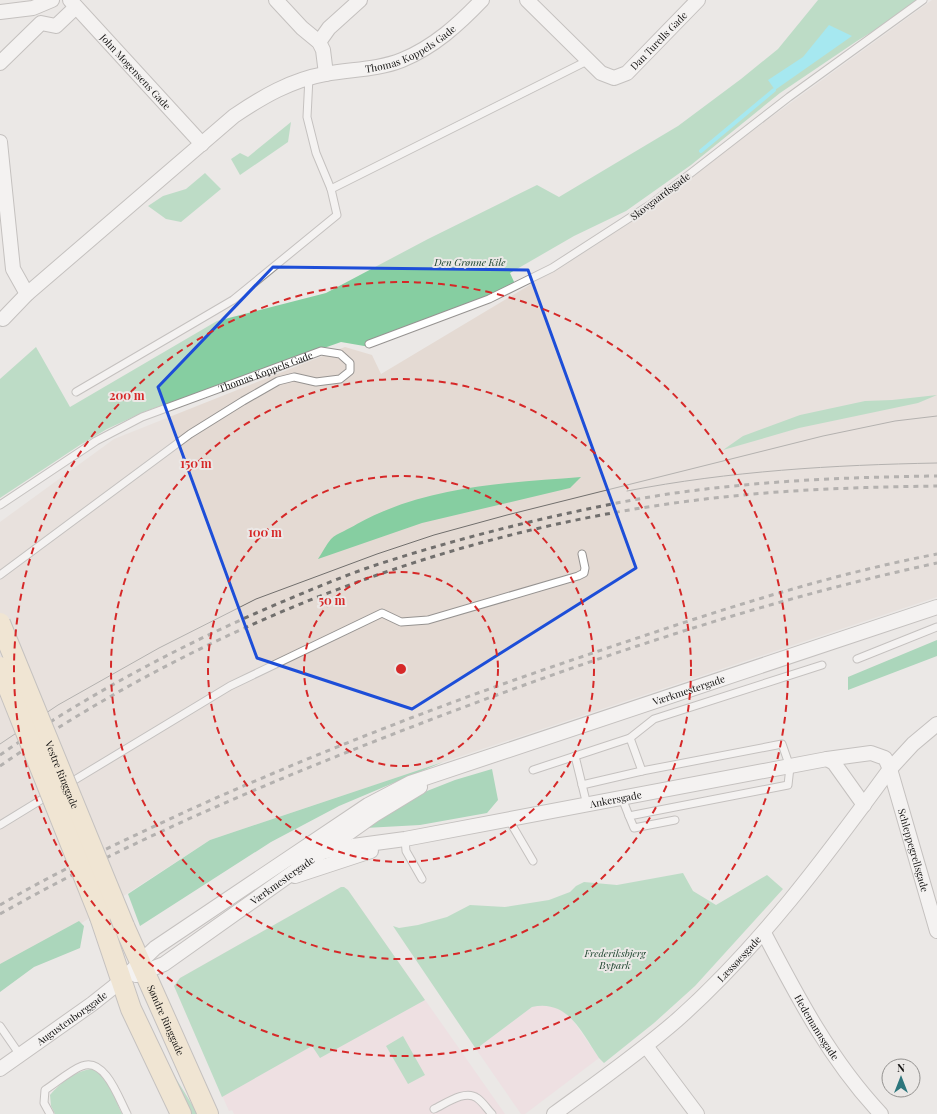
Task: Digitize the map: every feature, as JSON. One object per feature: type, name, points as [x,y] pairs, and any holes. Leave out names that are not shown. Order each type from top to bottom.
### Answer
[{"type":"main road","name":"Vestre Ringgade","points":[[0,623],[124,926]]},
{"type":"main road","name":"Vestre Ringgade","points":[[0,667],[106,936],[121,981]]},
{"type":"main road","name":"Søndre Ringgade","points":[[124,926],[208,1114]]},
{"type":"main road","points":[[121,981],[131,1009],[181,1114]]},
{"type":"street","points":[[0,12],[33,8],[52,0]]},
{"type":"street","points":[[276,0],[302,28],[319,42],[323,50],[326,74]]},
{"type":"street","points":[[319,42],[329,28],[360,0]]},
{"type":"street","name":"Thomas Koppels Gade","points":[[1,322],[27,294],[234,116],[265,95],[310,78],[326,74],[380,67],[402,60],[443,36],[462,21],[482,0]]},
{"type":"street","name":"Dan Turells Gade","points":[[527,0],[601,73],[614,78],[627,73],[698,0]]},
{"type":"street","points":[[0,63],[41,23],[56,26],[73,3]]},
{"type":"street","name":"John Mogensens Gade","points":[[73,3],[202,144]]},
{"type":"street","points":[[0,142],[13,269],[27,294]]},
{"type":"street","name":"Værkmestergade","points":[[142,968],[155,948],[286,859],[388,794],[410,783],[937,607]]},
{"type":"street","points":[[890,769],[913,744],[937,724]]},
{"type":"street","name":"Ankersgade","points":[[286,859],[320,854],[353,846],[405,839],[509,820],[827,759],[871,753],[885,758],[890,769]]},
{"type":"street","points":[[827,759],[834,763],[864,805]]},
{"type":"street","name":"Læssøesgade","points":[[554,1114],[646,1046],[702,996],[764,933],[864,805],[890,769]]},
{"type":"street","name":"Schleppegrellsgade","points":[[890,769],[937,931]]},
{"type":"street","name":"Værkmestergade","points":[[121,981],[142,968],[164,964],[374,815],[440,774]]},
{"type":"street","name":"Ankersgade","points":[[281,881],[405,839]]},
{"type":"street","name":"Hedemannsgade","points":[[764,933],[802,1005],[834,1057],[881,1114]]},
{"type":"street","name":"Augustenborggade","points":[[0,1069],[121,981]]},
{"type":"street","points":[[646,1046],[697,1114]]},
{"type":"lane","name":"Skovgaardsgade","points":[[369,344],[489,299],[552,268],[651,204],[789,97],[924,0]]},
{"type":"lane","points":[[331,189],[589,60]]},
{"type":"lane","points":[[76,392],[233,300],[337,215],[331,189],[316,153],[307,117],[310,78]]},
{"type":"lane","name":"Thomas Koppels Gade","points":[[0,505],[96,441],[142,417],[321,351],[340,354],[350,363],[350,371],[340,379],[316,382],[294,377],[278,381],[243,401],[190,434],[94,507],[0,575]]},
{"type":"lane","points":[[0,825],[230,686],[382,613],[402,622],[428,620],[578,576],[584,573],[585,568],[582,554]]},
{"type":"lane","points":[[857,659],[937,626]]},
{"type":"lane","points":[[533,770],[630,738],[654,719],[822,665]]},
{"type":"lane","points":[[630,738],[642,771]]},
{"type":"lane","points":[[582,785],[642,771],[782,744],[790,767],[788,785],[629,816]]},
{"type":"lane","points":[[575,756],[587,805]]},
{"type":"lane","points":[[622,798],[634,828],[675,820]]},
{"type":"lane","points":[[509,820],[533,861]]},
{"type":"lane","points":[[405,839],[406,851],[422,879]]},
{"type":"lane","points":[[0,1026],[20,1055]]},
{"type":"lane","points":[[50,1114],[44,1103],[45,1090],[82,1066],[89,1065],[99,1067],[107,1074],[127,1114]]},
{"type":"lane","points":[[434,1109],[464,1095],[471,1095],[478,1098],[492,1114]]},
{"type":"highlighted area","points":[[273,267],[528,270],[636,568],[412,709],[257,658],[158,387]]},
{"type":"shaded area","points":[[932,0],[937,0],[937,597],[210,840],[74,928],[0,969],[0,522],[114,439],[345,347],[372,355],[381,374],[593,247]]},
{"type":"shaded area","points":[[341,887],[348,890],[505,1114],[234,1114],[232,1110],[229,1111],[174,986],[180,978]]},
{"type":"shaded area","points":[[541,1005],[557,1007],[572,1019],[599,1058],[525,1114],[521,1114],[476,1049],[532,1007]]},
{"type":"green space","name":"Den Grønne Kile","points":[[818,0],[921,0],[916,5],[857,41],[780,93],[691,165],[626,211],[574,236],[510,273],[515,284],[370,347],[341,342],[146,411],[107,429],[80,445],[0,498],[0,379],[36,347],[70,407],[217,321],[326,293],[428,239],[537,185],[559,197],[678,126],[741,79],[778,49]]},
{"type":"green space","points":[[291,122],[288,142],[240,175],[231,159],[240,153],[248,157]]},
{"type":"green space","points":[[205,173],[221,189],[181,222],[166,219],[148,206],[163,196],[186,189]]},
{"type":"green space","points":[[937,395],[918,403],[799,428],[723,450],[743,436],[800,415],[865,401],[892,400]]},
{"type":"green space","points":[[581,477],[570,488],[422,523],[318,559],[329,541],[337,535],[383,511],[410,501],[466,488],[495,484]]},
{"type":"green space","points":[[937,640],[937,656],[848,690],[848,677]]},
{"type":"green space","points":[[443,762],[339,806],[271,842],[140,926],[128,894],[210,840]]},
{"type":"green space","points":[[492,769],[498,800],[487,813],[420,825],[365,828],[427,791],[455,780]]},
{"type":"green space","name":"Frederiksbjerg Bypark","points":[[683,873],[693,891],[716,905],[767,875],[783,889],[695,986],[654,1023],[604,1063],[573,1020],[565,1013],[555,1008],[545,1006],[532,1007],[476,1049],[393,926],[399,928],[418,925],[447,917],[470,905],[505,907],[549,900],[570,892],[576,886],[584,882],[617,885]]},
{"type":"green space","points":[[341,887],[348,890],[425,1000],[320,1058],[312,1046],[222,1097],[174,986],[180,978]]},
{"type":"green space","points":[[79,921],[84,926],[80,948],[34,967],[0,992],[0,964]]},
{"type":"green space","points":[[403,1036],[425,1075],[408,1084],[386,1046]]},
{"type":"green space","points":[[165,1061],[198,1114],[187,1114]]},
{"type":"green space","points":[[91,1069],[97,1071],[106,1081],[114,1094],[122,1114],[55,1114],[51,1106],[50,1095],[68,1078],[79,1072]]},
{"type":"water","points":[[829,25],[852,36],[775,90],[768,80],[803,57]]},
{"type":"waterway","points":[[701,151],[774,90]]},
{"type":"tram line","points":[[0,744],[58,705],[159,648],[256,599],[377,554],[434,535],[507,515],[823,436],[895,421],[937,416]]},
{"type":"tram line","points":[[627,491],[704,478],[782,470],[859,465],[937,463]]},
{"type":"railway","points":[[0,755],[34,732],[104,689],[214,632],[336,580],[370,567],[424,550],[551,517],[679,492],[787,481],[937,476]]},
{"type":"railway","points":[[0,766],[83,713],[169,665],[258,622],[350,585],[443,554],[539,528],[635,509],[733,496],[809,490],[937,486]]},
{"type":"railway","points":[[0,905],[70,867],[189,810],[286,768],[434,709],[584,656],[759,599],[847,574],[937,554]]},
{"type":"railway","points":[[0,914],[102,860],[207,811],[314,765],[485,699],[612,654],[741,613],[871,578],[937,563]]}]
